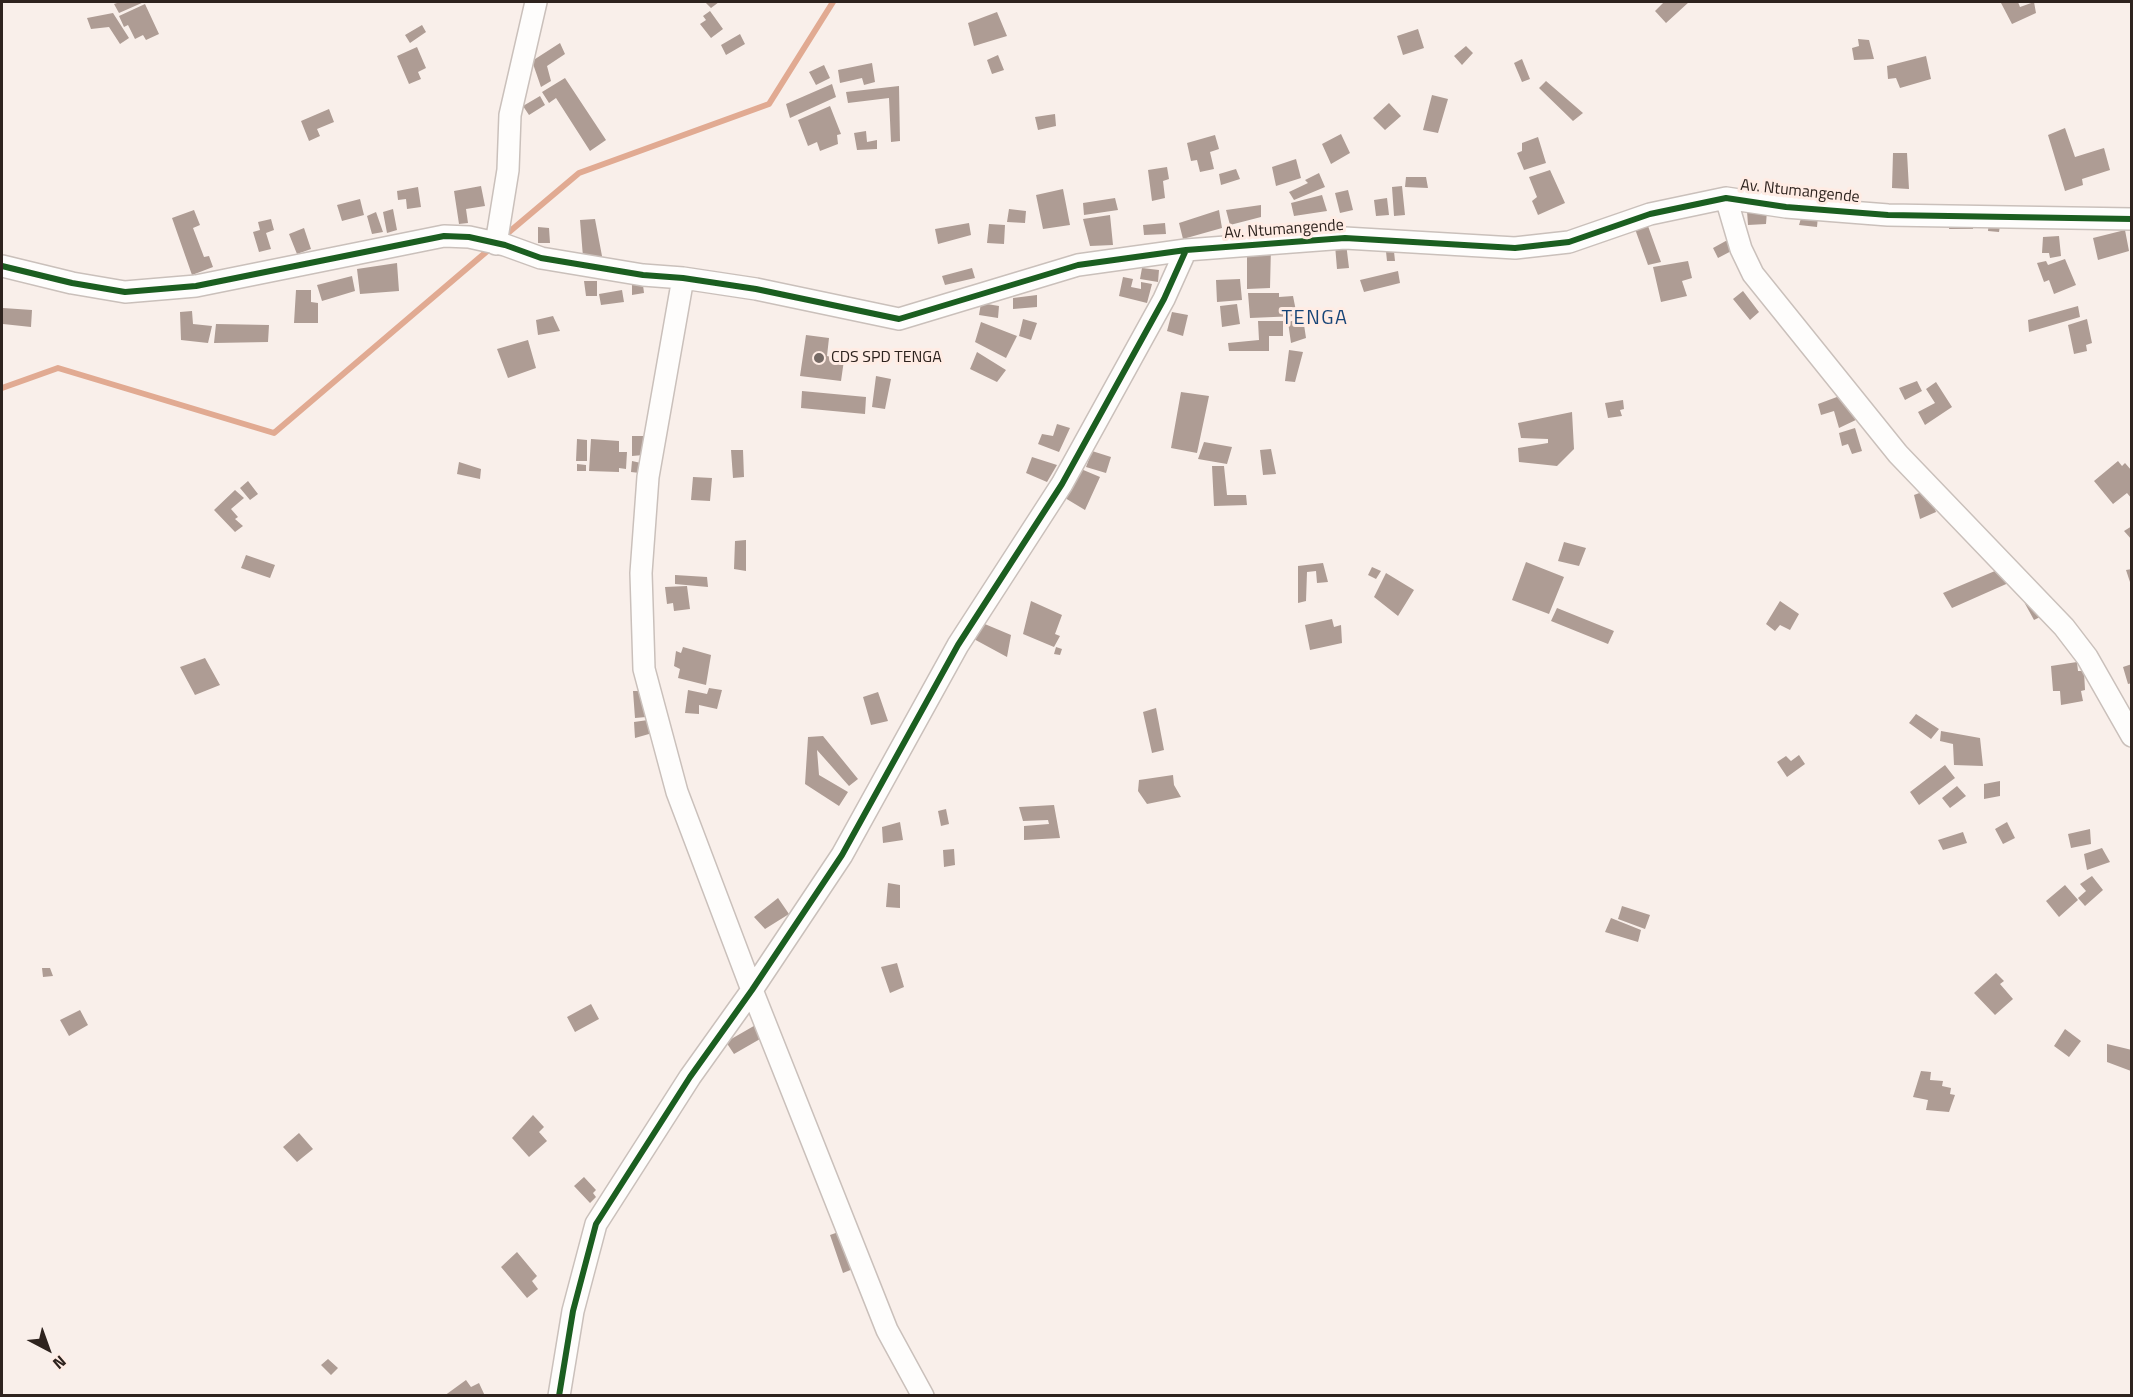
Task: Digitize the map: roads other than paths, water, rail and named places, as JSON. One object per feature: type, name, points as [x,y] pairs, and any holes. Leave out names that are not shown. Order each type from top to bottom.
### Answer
[{"type":"street","points":[[496,244],[508,170],[510,115],[536,2]]},
{"type":"street","points":[[1726,198],[1741,249],[1753,274],[1898,454],[2064,627],[2086,657],[2132,736]]},
{"type":"street","name":"Av. Ntumangende","points":[[2,266],[72,283],[124,292],[196,286],[444,236],[469,237],[542,258],[643,275],[683,278],[756,289],[899,319],[1078,265],[1186,249],[1345,238],[1515,248],[1569,242],[1650,214],[1726,198],[1786,207],[1888,215],[2132,219]]},
{"type":"street","points":[[559,1395],[573,1311],[596,1224],[690,1077],[752,990],[842,855],[958,645],[1062,484],[1164,299],[1186,249]]},
{"type":"street","points":[[683,278],[648,477],[641,573],[644,669],[677,792],[752,990],[887,1330],[923,1395]]},
{"type":"waterway","points":[[502,238],[579,173],[769,104],[833,2]]},
{"type":"waterway","points":[[2,388],[58,368],[274,433],[492,247]]},
{"type":"place","name":"CDS SPD TENGA","points":[[819,358]]},
{"type":"district","name":"TENGA","points":[[1315,319]]}]
